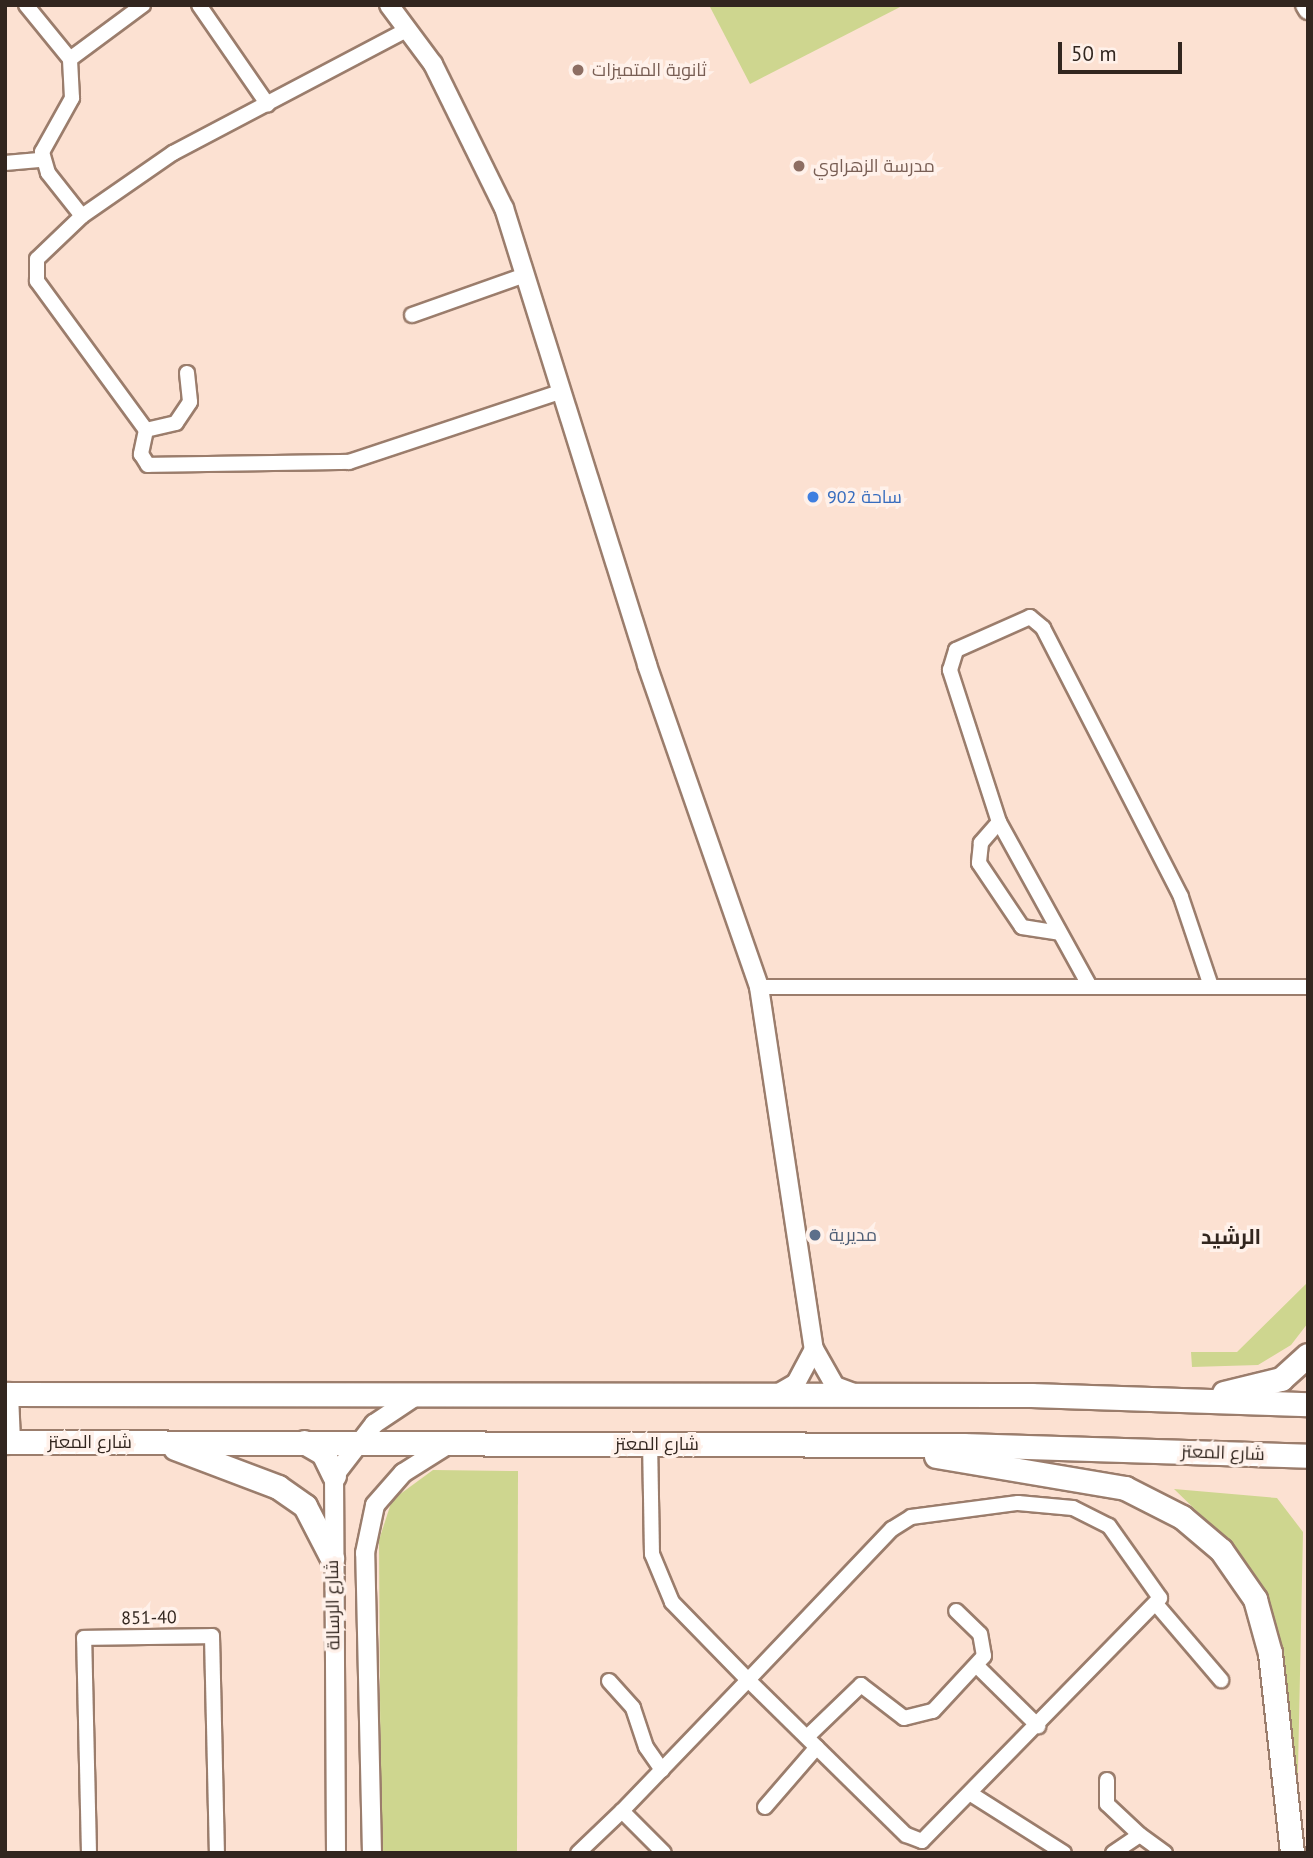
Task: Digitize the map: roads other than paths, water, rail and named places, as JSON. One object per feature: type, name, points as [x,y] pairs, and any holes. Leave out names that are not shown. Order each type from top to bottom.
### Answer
[{"type":"main road","points":[[1196,1400],[1281,1379],[1308,1355]]},
{"type":"main road","points":[[7,1442],[6,1394],[856,1394],[1308,1404]]},
{"type":"main road","name":"شارع المعتز","points":[[7,1442],[861,1444],[1308,1456]]},
{"type":"main road","points":[[304,1442],[323,1453],[334,1476]]},
{"type":"main road","points":[[159,1443],[278,1487],[305,1506],[332,1558]]},
{"type":"main road","points":[[861,1444],[1125,1488],[1182,1517],[1221,1550],[1255,1599],[1270,1653],[1292,1853]]},
{"type":"street","points":[[26,5],[70,59],[72,98],[42,160]]},
{"type":"street","points":[[70,59],[143,5]]},
{"type":"street","points":[[199,5],[268,105]]},
{"type":"street","points":[[389,5],[408,29],[477,144],[525,275],[646,664],[759,987],[814,1349],[835,1386],[856,1394]]},
{"type":"street","points":[[1305,5],[1308,10]]},
{"type":"street","points":[[408,29],[173,153],[82,216],[33,269],[146,430],[141,454],[148,465],[349,462],[562,391]]},
{"type":"street","points":[[5,163],[42,160]]},
{"type":"street","points":[[42,160],[82,216]]},
{"type":"street","points":[[412,315],[525,275]]},
{"type":"street","points":[[146,430],[176,423],[190,401],[187,373]]},
{"type":"street","points":[[1089,985],[999,822],[949,659],[1030,617],[1043,628],[1181,897],[1211,986]]},
{"type":"street","points":[[999,822],[981,843],[979,863],[1022,927],[1060,933]]},
{"type":"street","points":[[759,987],[1308,987]]},
{"type":"street","points":[[777,1394],[796,1383],[814,1349]]},
{"type":"street","points":[[334,1476],[358,1443],[419,1394]]},
{"type":"street","name":"شارع الرسالة","points":[[372,1853],[365,1553],[375,1506],[403,1473],[449,1444]]},
{"type":"street","points":[[578,1853],[662,1770],[748,1680],[892,1529],[936,1509],[1018,1503],[1073,1508],[1109,1526],[1132,1552],[1158,1592],[1157,1605],[921,1847],[748,1680],[658,1581],[650,1444]]},
{"type":"street","name":"شارع الرسالة","points":[[334,1476],[332,1558],[336,1853]]},
{"type":"street","points":[[1157,1605],[1221,1679]]},
{"type":"street","points":[[765,1807],[812,1742],[861,1685],[914,1720],[933,1711],[977,1666],[985,1645],[956,1611]]},
{"type":"street","name":"851-40","points":[[89,1853],[84,1638],[212,1636],[216,1853]]},
{"type":"street","points":[[977,1666],[1038,1726]]},
{"type":"street","points":[[609,1681],[634,1708],[646,1747],[662,1770]]},
{"type":"street","points":[[335,1743],[368,1743]]},
{"type":"street","points":[[1107,1780],[1107,1804],[1140,1835],[1165,1853]]},
{"type":"street","points":[[971,1794],[1064,1853]]},
{"type":"street","points":[[622,1811],[664,1853]]},
{"type":"street","points":[[1113,1853],[1140,1835]]},
{"type":"place","name":"ثانوية المتميزات","points":[[578,70]]},
{"type":"place","name":"مدرسة الزهراوي","points":[[799,166]]},
{"type":"place","name":"ساحة 902","points":[[813,497]]},
{"type":"place","name":"مديرية","points":[[815,1235]]},
{"type":"district","name":"الرشيد","points":[[1231,1237]]}]
